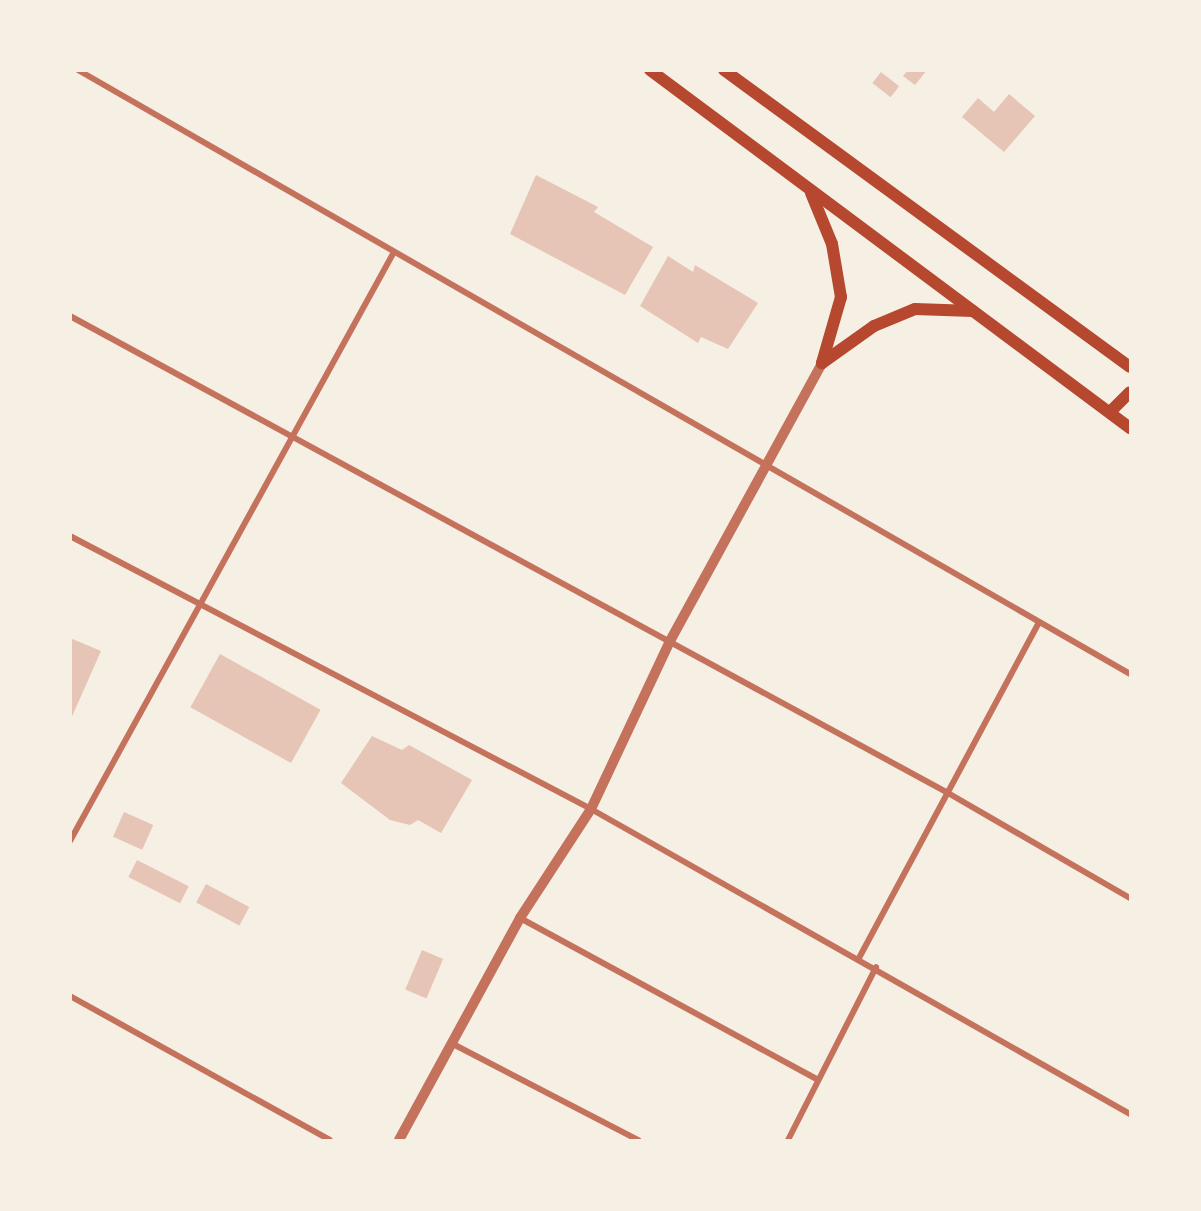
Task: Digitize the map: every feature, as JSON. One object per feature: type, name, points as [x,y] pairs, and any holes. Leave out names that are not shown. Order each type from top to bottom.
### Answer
[{"type":"main road","points":[[650,70],[810,192],[1131,428]]},
{"type":"main road","points":[[724,70],[1131,367]]},
{"type":"main road","points":[[810,192],[832,244],[841,297],[822,363]]},
{"type":"main road","points":[[822,363],[874,326],[915,309],[973,311]]},
{"type":"main road","points":[[1110,412],[1131,392]]},
{"type":"street","points":[[78,70],[765,467],[1131,674]]},
{"type":"street","points":[[70,841],[394,252]]},
{"type":"street","points":[[70,316],[948,793],[1131,898]]},
{"type":"street","points":[[399,1140],[520,918],[591,809],[670,641],[822,363]]},
{"type":"street","points":[[70,536],[199,607],[591,809],[876,967],[1131,1114]]},
{"type":"street","points":[[859,958],[1039,622]]},
{"type":"street","points":[[520,918],[818,1080]]},
{"type":"street","points":[[788,1140],[876,967]]},
{"type":"street","points":[[70,996],[330,1140]]},
{"type":"street","points":[[451,1043],[638,1140]]},
{"type":"building","points":[[908,70],[927,70],[915,85],[903,76]]},
{"type":"building","points":[[881,72],[899,86],[891,97],[872,83]]},
{"type":"building","points":[[1009,94],[1035,116],[1004,152],[962,117],[978,98],[994,112]]},
{"type":"building","points":[[536,175],[598,207],[594,212],[653,247],[625,295],[510,234]]},
{"type":"building","points":[[668,256],[693,272],[695,265],[758,303],[728,349],[701,337],[698,343],[640,306]]},
{"type":"building","points":[[70,638],[101,651],[70,721]]},
{"type":"building","points":[[220,654],[321,710],[291,763],[190,707]]},
{"type":"building","points":[[372,736],[402,750],[409,745],[472,780],[441,833],[418,820],[410,825],[390,820],[341,783]]},
{"type":"building","points":[[124,812],[153,825],[142,850],[113,837]]},
{"type":"building","points":[[137,860],[189,886],[180,903],[128,877]]},
{"type":"building","points":[[206,884],[249,907],[239,926],[196,903]]},
{"type":"building","points":[[422,950],[443,959],[426,999],[405,990]]}]
